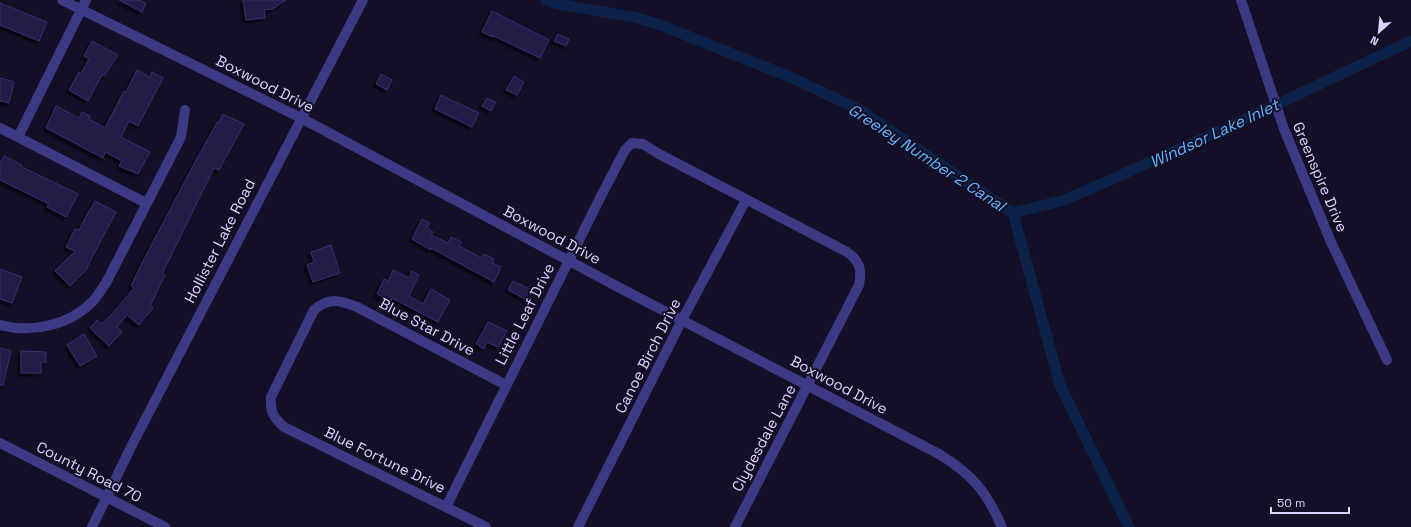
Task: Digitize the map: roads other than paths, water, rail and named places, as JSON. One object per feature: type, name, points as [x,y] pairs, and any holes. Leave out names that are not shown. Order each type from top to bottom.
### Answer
[{"type":"street","name":"Boxwood Drive","points":[[62,0],[301,118],[955,464],[970,476],[982,490],[993,507],[1002,527]]},
{"type":"street","points":[[18,137],[86,0]]},
{"type":"street","name":"Hollister Lake Road","points":[[92,527],[132,445],[363,0]]},
{"type":"street","name":"Greenspire Drive","points":[[1241,0],[1284,129],[1331,242],[1387,360]]},
{"type":"street","points":[[0,325],[14,329],[50,326],[77,314],[93,301],[106,283],[146,203],[181,138],[185,110]]},
{"type":"street","points":[[0,128],[146,203]]},
{"type":"street","name":"Little Leaf Drive","points":[[446,507],[625,150],[632,143],[643,144],[746,200]]},
{"type":"street","name":"Canoe Birch Drive","points":[[578,527],[682,320],[746,200]]},
{"type":"street","name":"Clydesdale Lane","points":[[735,527],[859,285],[861,273],[853,256],[847,252],[746,200]]},
{"type":"street","name":"Blue Star Drive","points":[[273,416],[270,408],[271,397],[314,310],[322,304],[331,301],[344,302],[357,307],[506,385]]},
{"type":"street","name":"Blue Fortune Drive","points":[[273,416],[284,427],[486,527]]},
{"type":"street","name":"County Road 70","points":[[0,443],[165,527]]},
{"type":"waterway","name":"Greeley Number 2 Canal","points":[[546,0],[553,3],[638,18],[663,26],[790,77],[860,110],[1013,213],[1060,385],[1129,527]]},
{"type":"waterway","name":"Windsor Lake Inlet","points":[[1013,213],[1065,200],[1231,126],[1411,41]]}]
